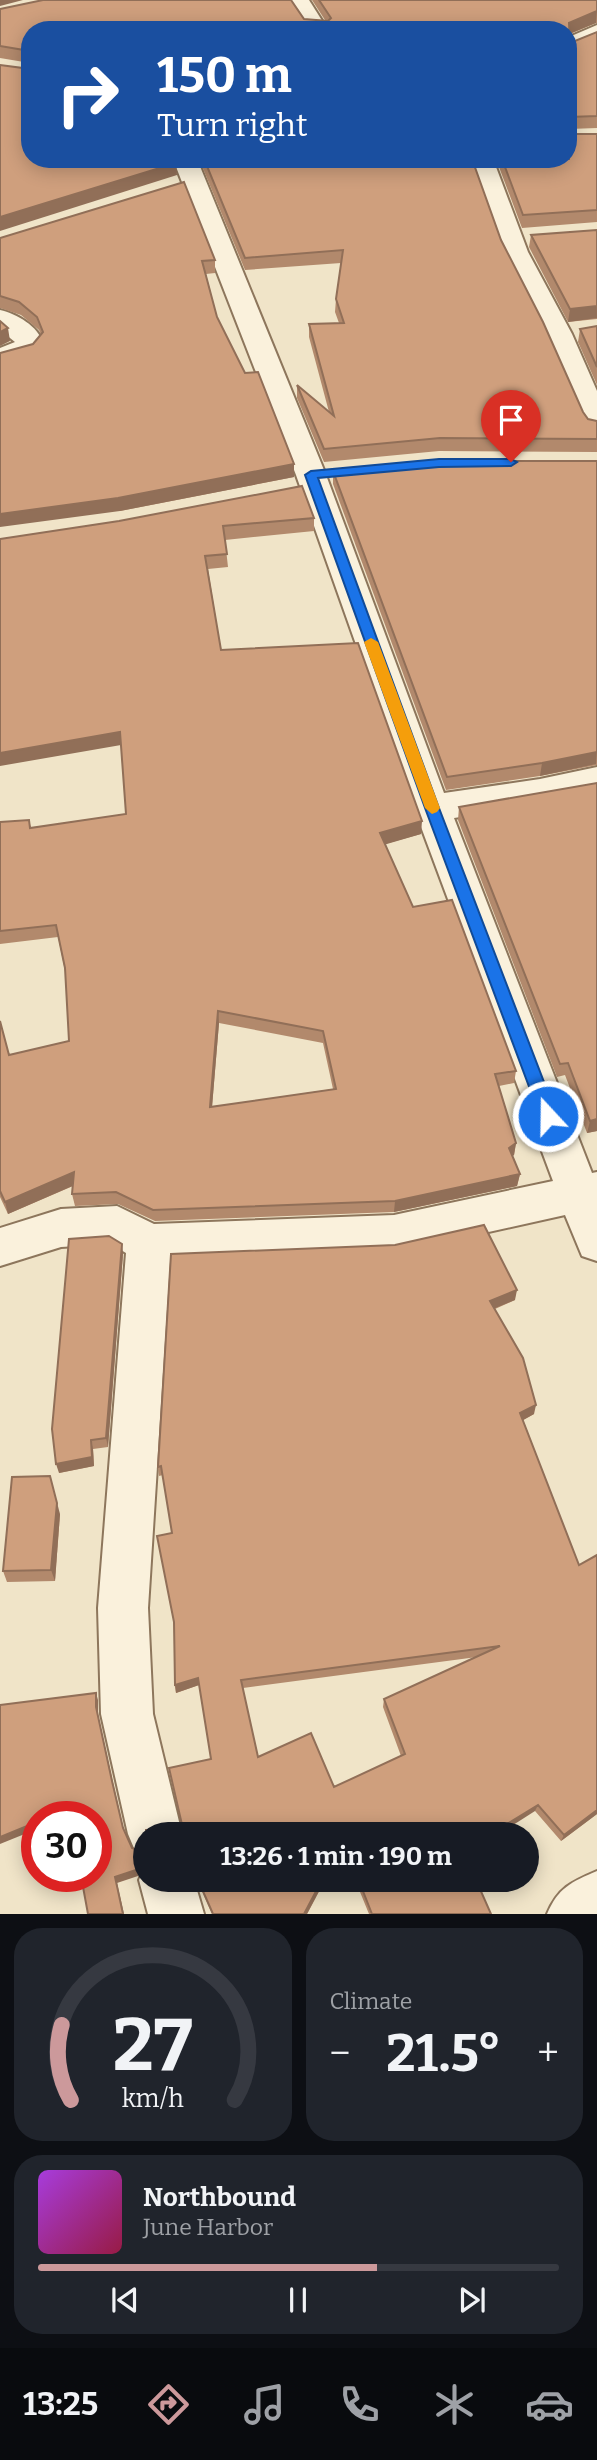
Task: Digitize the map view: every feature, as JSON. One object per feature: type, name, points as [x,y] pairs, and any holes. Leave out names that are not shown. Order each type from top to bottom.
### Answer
[{"type":"street","points":[[298,0],[311,21]]},
{"type":"street","points":[[577,42],[597,31]]},
{"type":"street","points":[[486,168],[571,332],[597,424]]},
{"type":"street","points":[[183,176],[313,481],[432,808],[587,1191],[597,1242]]},
{"type":"street","points":[[0,318],[27,335],[29,343],[24,349],[0,357]]},
{"type":"street","points":[[432,808],[540,792],[597,780]]},
{"type":"street","points":[[0,1247],[61,1228],[117,1225],[149,1244],[394,1234],[587,1191]]},
{"type":"street","points":[[149,1244],[123,1608],[127,1714],[152,1822]]},
{"type":"street","points":[[170,1892],[176,1914]]},
{"type":"street","points":[[575,1914],[597,1899]]},
{"type":"building","points":[[43,0],[291,0],[304,19],[328,21],[21,21],[21,50],[0,46],[0,9]]},
{"type":"building","points":[[319,0],[597,0],[597,11],[574,21],[328,21],[331,18]]},
{"type":"building","points":[[597,32],[597,116],[577,117],[577,40]]},
{"type":"building","points":[[0,65],[21,68],[21,168],[160,168],[0,217]]},
{"type":"building","points":[[577,134],[597,134],[597,210],[523,215],[505,168],[577,168]]},
{"type":"building","points":[[208,168],[475,168],[501,240],[543,322],[583,412],[588,419],[597,421],[597,439],[440,438],[324,449],[297,385],[334,416],[309,324],[344,323],[336,299],[343,250],[245,258]]},
{"type":"building","points":[[184,182],[215,260],[202,261],[217,317],[245,373],[258,372],[294,464],[118,498],[0,514],[0,353],[33,344],[43,332],[37,317],[19,302],[0,296],[0,238]]},
{"type":"building","points":[[597,230],[597,306],[570,309],[531,235]]},
{"type":"building","points":[[0,321],[8,328],[0,332]]},
{"type":"building","points":[[597,326],[597,367],[580,329]]},
{"type":"building","points":[[440,461],[597,461],[597,752],[447,777],[333,471]]},
{"type":"building","points":[[302,486],[314,518],[223,526],[227,554],[205,556],[221,650],[358,643],[422,821],[380,833],[413,907],[452,900],[516,1071],[495,1074],[516,1143],[509,1148],[520,1174],[395,1201],[153,1210],[116,1192],[72,1194],[74,1172],[5,1202],[0,1191],[0,1021],[9,1055],[69,1041],[65,968],[56,925],[0,931],[0,822],[29,820],[30,828],[126,814],[120,732],[0,753],[0,539],[119,521]],"holes":[[[218,1011],[323,1031],[336,1089],[210,1107]]]},
{"type":"building","points":[[597,783],[597,1119],[590,1121],[568,1063],[560,1064],[459,807]]},
{"type":"building","points":[[484,1225],[517,1290],[490,1301],[523,1358],[536,1405],[520,1413],[579,1565],[597,1555],[597,1810],[564,1835],[538,1805],[510,1822],[181,1822],[169,1768],[211,1759],[198,1678],[175,1685],[174,1622],[157,1536],[172,1533],[161,1466],[158,1467],[171,1254],[395,1245]],"holes":[[[500,1646],[384,1699],[405,1754],[334,1787],[311,1733],[258,1757],[241,1680]]]},
{"type":"building","points":[[109,1236],[122,1244],[106,1438],[91,1440],[92,1457],[56,1464],[52,1429],[69,1239]]},
{"type":"building","points":[[50,1476],[57,1503],[51,1570],[3,1571],[12,1477]]},
{"type":"building","points":[[96,1693],[96,1707],[123,1828],[133,1848],[133,1871],[115,1877],[123,1914],[88,1914],[84,1892],[112,1892],[112,1801],[21,1801],[21,1828],[0,1837],[0,1705]]},
{"type":"building","points":[[203,1892],[316,1892],[304,1914],[213,1914]]},
{"type":"building","points":[[363,1892],[481,1892],[491,1914],[372,1914]]},
{"type":"slow traffic","points":[[371,642],[432,808]]},
{"type":"route","points":[[511,462],[439,463],[311,475],[548,1116]]}]
